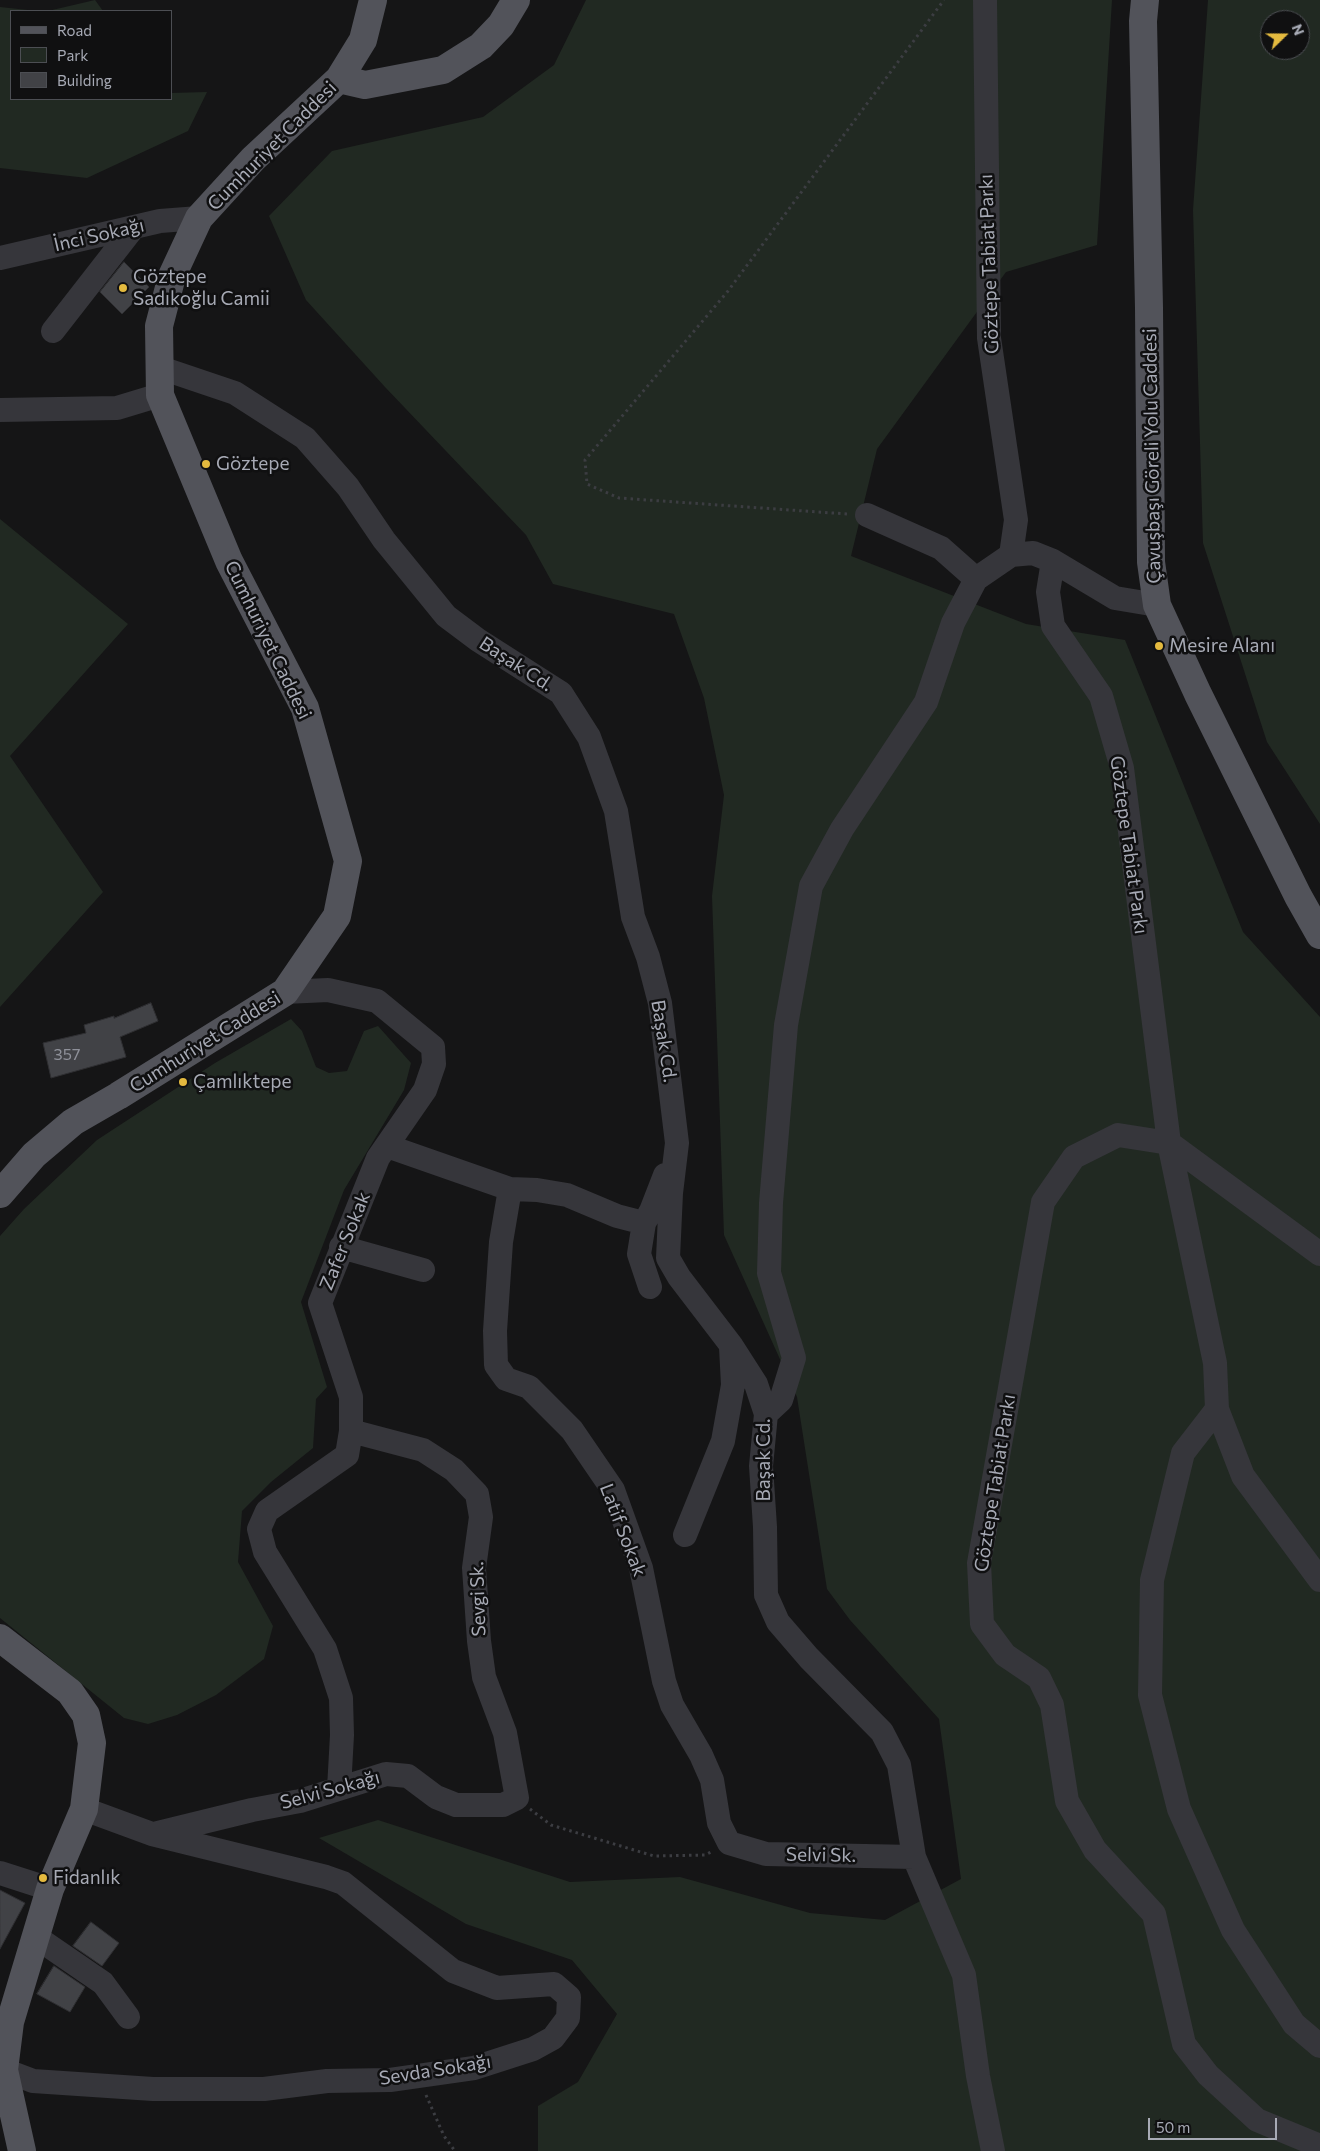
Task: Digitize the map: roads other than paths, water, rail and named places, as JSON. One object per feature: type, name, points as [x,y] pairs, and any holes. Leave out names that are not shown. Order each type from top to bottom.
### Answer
[{"type":"main road","name":"Cumhuriyet Caddesi","points":[[0,1194],[34,1155],[73,1122],[285,992],[337,916],[348,861],[305,708],[229,561],[160,395],[158,367],[159,326],[172,276],[200,218],[253,159],[339,79],[363,40],[372,0]]},
{"type":"main road","points":[[339,79],[365,85],[443,70],[481,46],[501,25],[516,0]]},
{"type":"main road","name":"Çavuşbaşı Göreli Yolu Caddesi","points":[[1145,0],[1143,22],[1149,288],[1151,562],[1157,605],[1198,694],[1298,896],[1320,935]]},
{"type":"main road","points":[[0,1638],[70,1692],[86,1714],[92,1743],[84,1809],[50,1889],[36,1937],[5,2021],[2,2071],[22,2151]]},
{"type":"street","name":"Göztepe Tabiat Parkı","points":[[984,0],[989,338],[1016,520],[1011,555]]},
{"type":"street","name":"İnci Sokağı","points":[[0,258],[160,221],[200,218]]},
{"type":"street","points":[[53,331],[134,227]]},
{"type":"street","name":"Başak Cd.","points":[[158,367],[235,393],[305,438],[348,487],[384,540],[446,616],[478,640],[561,694],[589,738],[616,810],[633,917],[648,957],[660,1003],[677,1143],[671,1193],[668,1258],[679,1277],[731,1345],[756,1384],[766,1414],[762,1466],[766,1594],[778,1622],[882,1732],[899,1765],[914,1857],[964,1975],[978,2076],[994,2151]]},
{"type":"street","points":[[0,410],[116,408],[160,395]]},
{"type":"street","points":[[867,515],[941,548],[976,579]]},
{"type":"street","points":[[766,1414],[781,1400],[794,1358],[769,1274],[772,1203],[786,1025],[811,886],[842,828],[926,702],[953,623],[976,579],[1011,555],[1033,553],[1052,561],[1114,598],[1157,605]]},
{"type":"street","name":"Göztepe Tabiat Parkı","points":[[1052,561],[1048,592],[1053,626],[1101,696],[1122,768],[1169,1144],[1215,1363],[1217,1409],[1243,1476],[1320,1580]]},
{"type":"street","name":"Zafer Sokak","points":[[285,992],[328,990],[377,1001],[433,1047],[434,1064],[425,1090],[378,1158],[320,1303],[351,1397],[351,1431],[347,1455],[267,1511],[259,1529],[265,1552],[325,1649],[341,1698],[342,1735],[339,1789]]},
{"type":"street","name":"Göztepe Tabiat Parkı","points":[[1320,1254],[1169,1144],[1118,1135],[1074,1157],[1043,1202],[980,1563],[982,1624],[1005,1655],[1039,1678],[1052,1705],[1067,1801],[1095,1850],[1154,1914],[1184,2044],[1208,2075],[1256,2120],[1320,2146]]},
{"type":"street","points":[[650,1287],[639,1254],[644,1223],[651,1211],[677,1143]]},
{"type":"street","points":[[387,1146],[510,1189],[538,1190],[567,1195],[617,1216],[644,1223]]},
{"type":"street","name":"Latif Sokak","points":[[510,1189],[501,1242],[495,1331],[496,1365],[506,1379],[529,1387],[572,1430],[613,1490],[641,1568],[664,1681],[672,1705],[701,1755],[712,1780],[719,1823],[729,1843]]},
{"type":"street","points":[[342,1247],[423,1270]]},
{"type":"street","points":[[685,1536],[723,1441],[733,1385],[731,1345]]},
{"type":"street","points":[[1217,1409],[1183,1453],[1152,1580],[1150,1695],[1178,1809],[1234,1930],[1294,2024],[1320,2046]]},
{"type":"street","name":"Sevgi Sk.","points":[[351,1431],[422,1450],[454,1470],[477,1494],[481,1517],[474,1568],[479,1641],[484,1677],[505,1733],[510,1802]]},
{"type":"street","name":"Selvi Sokağı","points":[[152,1834],[252,1810],[300,1801],[386,1774],[408,1776],[436,1797],[456,1805],[510,1802]]},
{"type":"street","name":"Sevda Sokağı","points":[[2,2071],[33,2080],[152,2089],[264,2089],[327,2081],[390,2080],[474,2068],[533,2049],[554,2038],[568,2018],[569,1997],[554,1984],[497,1988],[453,1971],[343,1884],[326,1877],[152,1834],[84,1809]]},
{"type":"street","name":"Selvi Sk.","points":[[729,1843],[766,1854],[914,1857]]},
{"type":"street","points":[[0,1873],[50,1889]]},
{"type":"street","points":[[36,1937],[103,1983],[128,2017]]},
{"type":"place","name":"Göztepe Sadıkoğlu Camii","points":[[123,288]]},
{"type":"place","name":"Göztepe","points":[[206,464]]},
{"type":"place","name":"Mesire Alanı","points":[[1159,646]]},
{"type":"place","name":"Çamlıktepe","points":[[183,1082]]},
{"type":"place","name":"Fidanlık","points":[[43,1878]]}]
